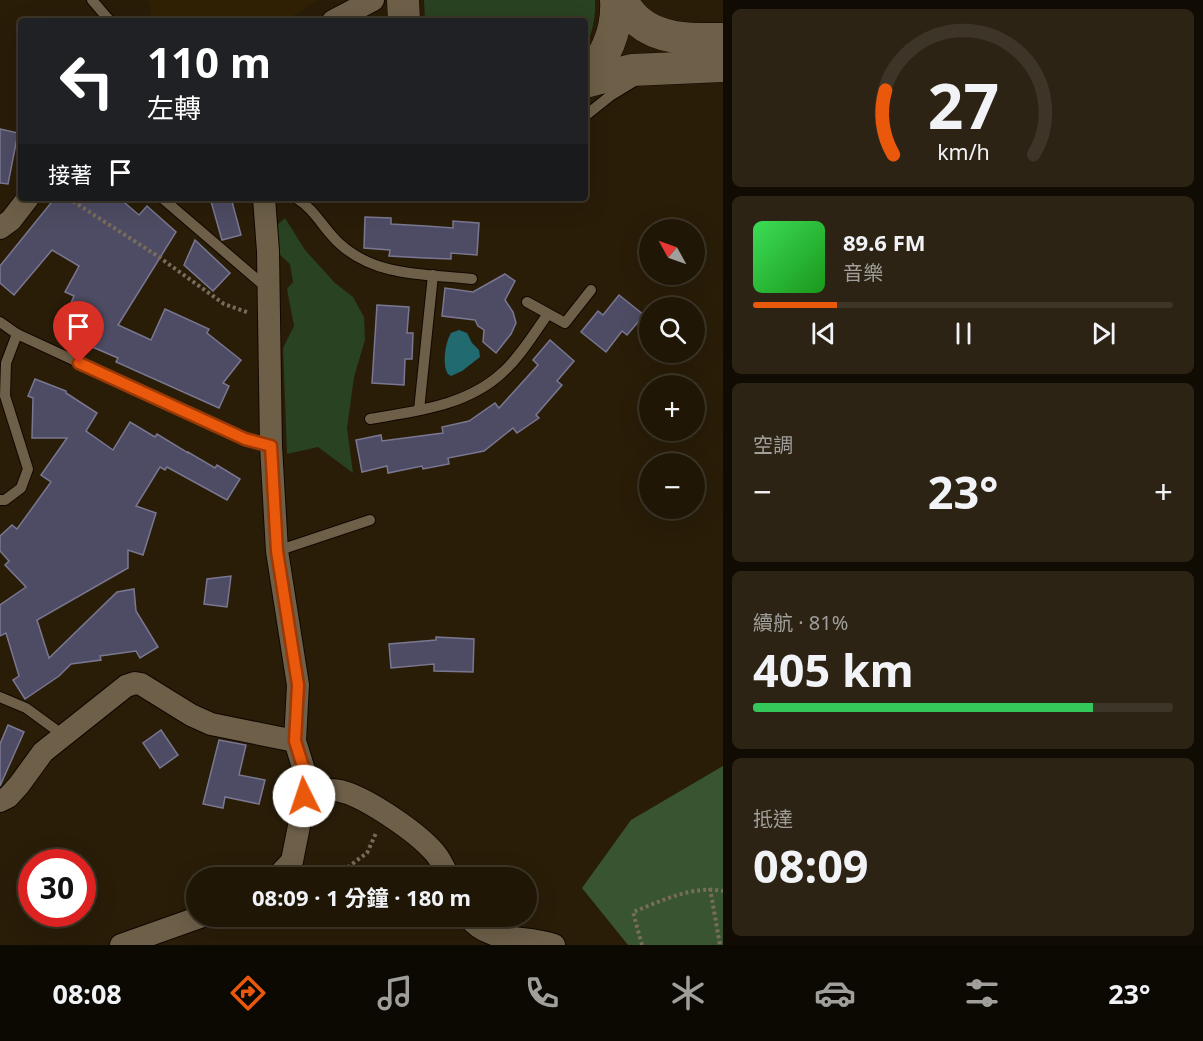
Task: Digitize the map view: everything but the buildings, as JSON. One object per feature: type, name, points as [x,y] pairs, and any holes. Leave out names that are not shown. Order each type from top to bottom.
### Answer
[{"type":"main road","points":[[403,0],[404,18]]},
{"type":"main road","points":[[618,0],[638,21],[663,35],[690,39],[723,39]]},
{"type":"main road","points":[[588,77],[602,61],[608,48],[618,0]]},
{"type":"main road","points":[[588,80],[632,70],[723,66]]},
{"type":"street","points":[[339,18],[373,0]]},
{"type":"street","points":[[0,228],[11,220],[26,201]]},
{"type":"street","points":[[264,201],[270,320],[271,446],[277,551],[298,685],[295,741],[304,770],[304,796],[292,861],[286,867]]},
{"type":"street","points":[[0,801],[14,791],[43,752],[126,686],[135,683],[141,684],[191,716],[211,724],[295,741]]},
{"type":"street","points":[[304,796],[333,790],[355,796],[385,813],[431,848],[444,867]]},
{"type":"street","points":[[121,945],[186,922]]},
{"type":"street","points":[[477,927],[495,937],[541,941],[554,945]]},
{"type":"lane","points":[[92,0],[107,18]]},
{"type":"lane","points":[[588,114],[610,96],[634,82],[675,67]]},
{"type":"lane","points":[[165,201],[269,290]]},
{"type":"lane","points":[[300,201],[314,213],[334,238],[359,258],[389,270],[472,279]]},
{"type":"lane","points":[[419,410],[433,275]]},
{"type":"lane","points":[[527,302],[565,323],[591,290]]},
{"type":"lane","points":[[370,419],[419,410],[460,399],[490,383],[515,360],[548,314]]},
{"type":"lane","points":[[0,322],[17,334],[245,439],[271,446]]},
{"type":"lane","points":[[0,500],[5,500],[21,488],[28,469],[5,396],[6,363],[17,334]]},
{"type":"lane","points":[[277,551],[370,520]]},
{"type":"lane","points":[[0,697],[26,708],[63,735]]},
{"type":"path","points":[[73,201],[159,257],[224,304],[270,320]]},
{"type":"path","points":[[349,867],[367,854],[385,813]]},
{"type":"path","points":[[642,945],[633,912],[673,897],[710,888],[723,891]]},
{"type":"path","points":[[710,888],[720,945]]},
{"type":"shaded area","points":[[149,0],[318,0],[290,18],[152,18]]},
{"type":"green space","points":[[424,0],[595,0],[592,31],[588,41],[588,18],[425,18]]},
{"type":"green space","points":[[285,218],[305,250],[335,283],[353,297],[364,317],[365,340],[354,377],[347,428],[353,473],[318,447],[287,454],[283,348],[294,326],[287,289],[293,282],[290,264],[278,253],[277,225]]},
{"type":"green space","points":[[723,766],[723,945],[628,945],[582,888],[631,820]]},
{"type":"water","points":[[459,330],[467,333],[479,350],[480,357],[462,371],[451,376],[445,365],[446,348],[451,333]]},
{"type":"route","points":[[79,363],[245,439],[271,446],[277,551],[298,685],[295,741],[304,770],[304,796]]}]
